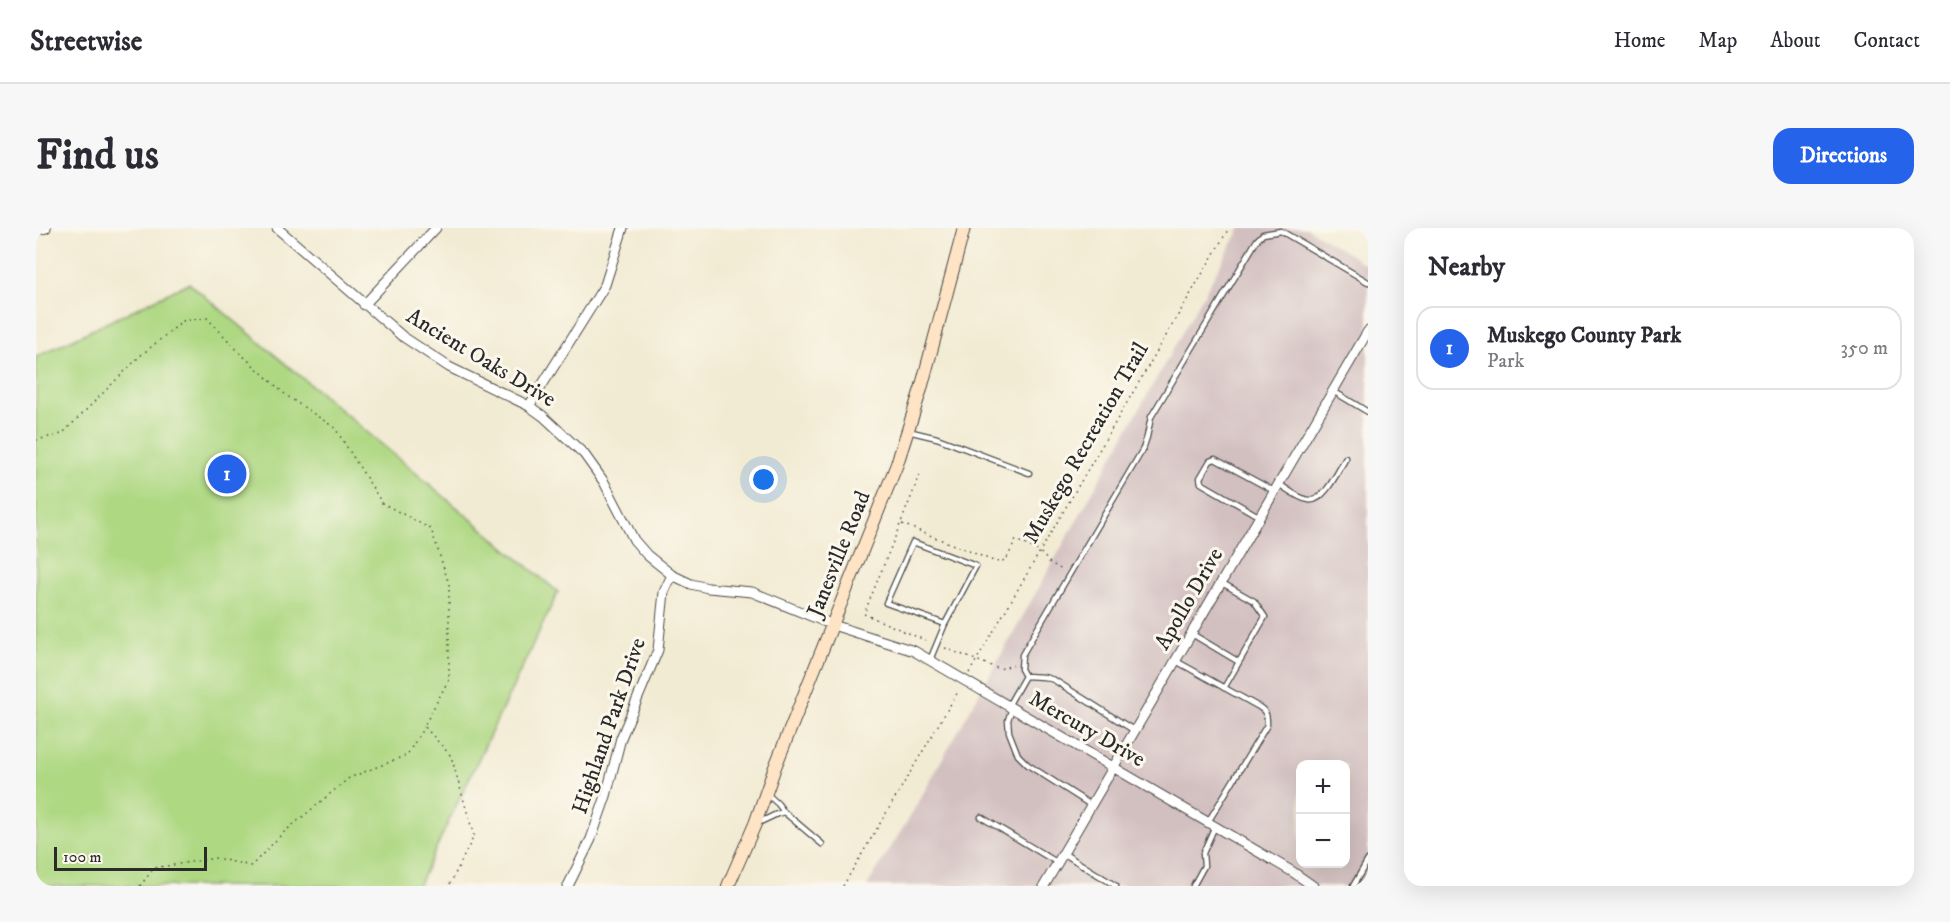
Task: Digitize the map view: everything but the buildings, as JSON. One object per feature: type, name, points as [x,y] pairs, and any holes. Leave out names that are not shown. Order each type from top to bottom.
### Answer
[{"type":"main road","name":"Janesville Road","points":[[728,886],[755,824],[765,793],[884,499],[921,389],[963,228]]},
{"type":"street","points":[[36,230],[46,228]]},
{"type":"street","name":"Ancient Oaks Drive","points":[[277,228],[402,336],[471,379],[529,406],[550,422],[584,454],[604,482],[634,540],[647,555],[672,575],[691,584],[708,588],[752,592],[833,625]]},
{"type":"street","points":[[364,305],[436,228]]},
{"type":"street","points":[[529,406],[605,285],[623,228]]},
{"type":"street","name":"Apollo Drive","points":[[1044,886],[1368,331]]},
{"type":"street","name":"Highland Park Drive","points":[[568,886],[591,838],[606,796],[621,738],[658,650],[664,592],[672,575]]},
{"type":"street","name":"Mercury Drive","points":[[833,625],[914,651],[1212,824],[1313,886]]},
{"type":"lane","points":[[1135,731],[1054,680],[1025,676],[1020,669],[1022,655],[1143,449],[1150,417],[1257,240],[1263,234],[1281,231],[1368,282]]},
{"type":"lane","points":[[1333,391],[1368,412]]},
{"type":"lane","points":[[908,431],[938,438],[1029,473]]},
{"type":"lane","points":[[1260,517],[1201,483],[1200,478],[1210,461],[1215,459],[1309,501],[1317,500],[1324,494],[1346,458]]},
{"type":"lane","points":[[930,660],[945,624],[976,566],[913,542],[886,603],[945,624]]},
{"type":"lane","points":[[1221,583],[1254,601],[1265,617],[1224,688]]},
{"type":"lane","points":[[1192,634],[1239,662]]},
{"type":"lane","points":[[1176,661],[1266,711],[1267,725],[1212,824],[1203,853],[1204,866],[1193,886]]},
{"type":"lane","points":[[1025,676],[1010,707],[1008,720],[1009,732],[1018,755],[1029,765],[1092,805]]},
{"type":"lane","points":[[765,793],[822,844]]},
{"type":"lane","points":[[755,824],[784,812]]},
{"type":"lane","points":[[981,817],[1058,863]]},
{"type":"lane","points":[[1063,854],[1116,886]]},
{"type":"lane","points":[[1353,886],[1368,860]]},
{"type":"path","name":"Muskego Recreation Trail","points":[[969,673],[1229,228]]},
{"type":"path","points":[[36,440],[62,434],[140,356],[183,321],[207,318],[240,354],[286,396],[335,428],[382,503],[430,528],[448,584],[449,679],[407,755],[349,778],[282,834],[251,866],[216,858],[154,868],[140,886]]},
{"type":"path","points":[[920,475],[864,614],[999,669],[1021,661]]},
{"type":"path","points":[[901,523],[996,562],[1006,560],[1016,540],[1040,552],[1060,570],[1071,571]]},
{"type":"path","points":[[843,886],[962,685]]},
{"type":"path","points":[[424,726],[451,756],[474,836],[449,886]]},
{"type":"shaded area","points":[[1241,228],[1307,228],[1368,266],[1368,886],[867,886],[911,815]]},
{"type":"green space","points":[[189,283],[558,592],[418,886],[36,886],[36,357]]},
{"type":"place","name":"Muskego County Park","points":[[227,474]]}]
